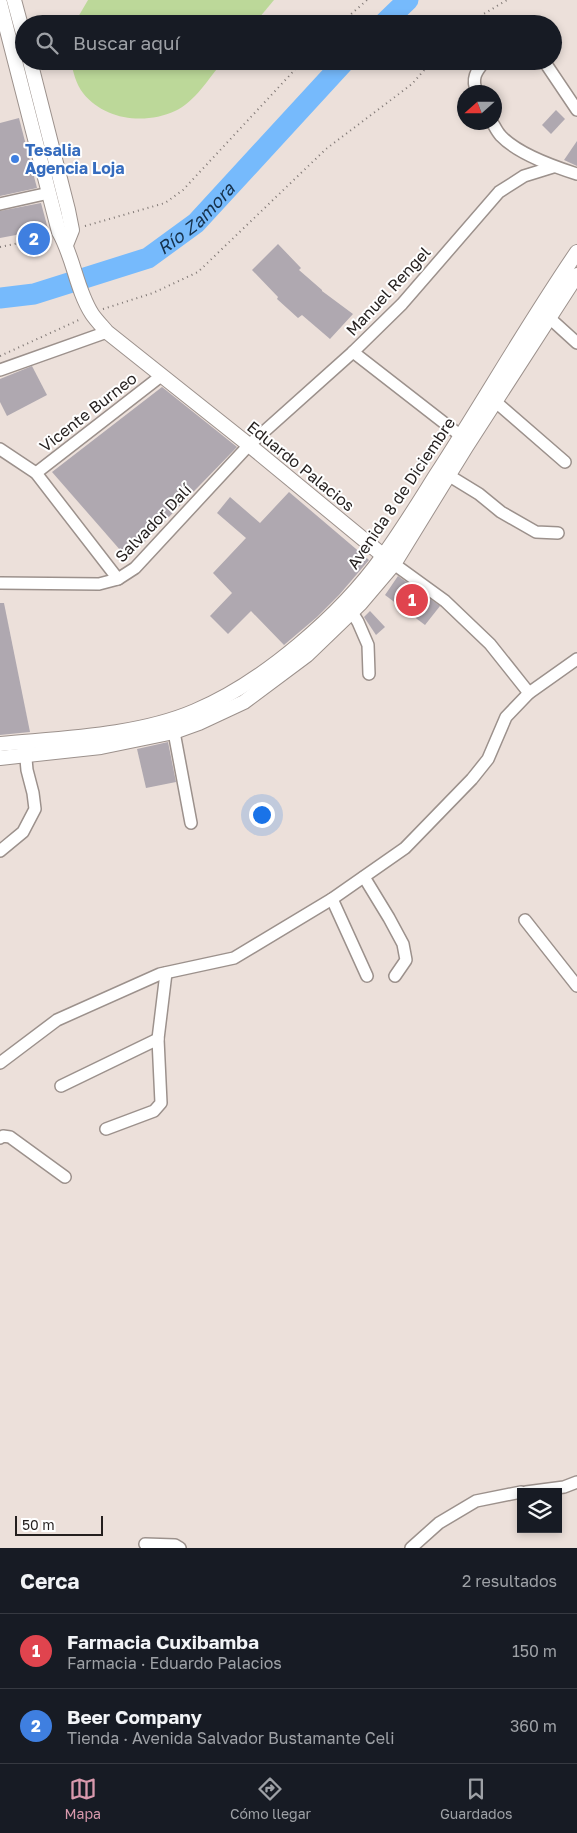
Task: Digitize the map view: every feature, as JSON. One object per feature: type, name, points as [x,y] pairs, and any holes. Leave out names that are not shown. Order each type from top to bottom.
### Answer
[{"type":"main road","points":[[14,0],[18,15]]},
{"type":"main road","points":[[0,3],[15,61]]},
{"type":"main road","points":[[17,70],[49,193],[65,231]]},
{"type":"main road","points":[[32,70],[65,231]]},
{"type":"main road","name":"Eduardo Palacios","points":[[65,231],[68,250],[81,290],[92,314],[107,332],[389,560]]},
{"type":"main road","name":"Avenida 8 de Diciembre","points":[[0,744],[25,748],[101,747],[174,732],[199,723],[244,702],[307,655],[389,560],[448,475],[491,398],[544,313],[577,252]]},
{"type":"main road","name":"Avenida 8 de Diciembre","points":[[544,313],[577,275]]},
{"type":"main road","name":"Avenida 8 de Diciembre","points":[[389,560],[461,436],[491,398]]},
{"type":"main road","name":"Avenida 8 de Diciembre","points":[[0,758],[25,748],[155,724],[194,712],[239,689],[348,607]]},
{"type":"street","points":[[475,85],[477,70]]},
{"type":"street","points":[[550,70],[577,110]]},
{"type":"street","points":[[497,130],[501,136],[517,148],[553,167],[577,174]]},
{"type":"street","name":"Manuel Rengel","points":[[249,445],[353,352],[402,304],[499,192],[524,176],[553,167]]},
{"type":"street","points":[[0,204],[49,193]]},
{"type":"street","points":[[544,313],[577,343]]},
{"type":"street","points":[[0,370],[107,332]]},
{"type":"street","points":[[353,352],[461,436]]},
{"type":"street","name":"Vicente Burneo","points":[[36,474],[161,376]]},
{"type":"street","points":[[491,398],[565,462]]},
{"type":"street","name":"Salvador Dalí","points":[[0,583],[99,584],[118,579],[135,568],[249,445]]},
{"type":"street","points":[[0,449],[36,474],[118,579]]},
{"type":"street","points":[[448,475],[479,494],[501,512],[536,532],[558,533]]},
{"type":"street","name":"Eduardo Palacios","points":[[389,560],[444,601],[490,644],[528,693]]},
{"type":"street","points":[[348,607],[368,645],[369,674]]},
{"type":"street","points":[[0,1063],[56,1020],[166,973],[234,958],[332,899],[364,877],[405,848],[472,779],[488,760],[506,717],[528,693],[577,659]]},
{"type":"street","points":[[174,732],[191,823]]},
{"type":"street","points":[[0,851],[23,832],[35,809],[33,793],[26,770],[25,748]]},
{"type":"street","points":[[364,877],[370,884],[403,944],[406,960],[394,976]]},
{"type":"street","points":[[332,899],[367,976]]},
{"type":"street","points":[[525,920],[577,986]]},
{"type":"street","points":[[106,1128],[154,1110],[161,1103],[158,1040],[166,973]]},
{"type":"street","points":[[61,1086],[158,1040]]},
{"type":"street","points":[[0,1138],[3,1136],[10,1138],[65,1177]]},
{"type":"street","points":[[556,1488],[577,1482]]},
{"type":"street","points":[[411,1548],[439,1523],[476,1502],[517,1493]]},
{"type":"street","points":[[144,1544],[175,1545],[180,1548]]},
{"type":"path","points":[[350,15],[367,0]]},
{"type":"path","points":[[482,15],[506,0]]},
{"type":"path","points":[[0,247],[149,209],[164,203],[190,182],[295,70]]},
{"type":"path","points":[[0,356],[111,305],[153,293],[198,272],[326,149],[412,84],[424,70]]},
{"type":"green space","points":[[88,0],[274,0],[262,15],[79,15]]},
{"type":"green space","points":[[73,70],[216,70],[201,89],[182,107],[163,115],[138,119],[113,114],[92,102],[78,86]]},
{"type":"building","points":[[556,110],[565,119],[551,134],[542,125]]},
{"type":"building","points":[[19,118],[37,188],[0,196],[0,123]]},
{"type":"building","points":[[577,141],[577,166],[564,160]]},
{"type":"building","points":[[41,203],[48,229],[0,238],[0,211]]},
{"type":"building","points":[[278,244],[301,268],[299,270],[322,291],[353,314],[330,339],[302,315],[298,318],[277,299],[278,297],[252,270]]},
{"type":"building","points":[[32,366],[47,395],[7,416],[0,402],[0,379]]},
{"type":"building","points":[[162,387],[237,447],[128,559],[52,472]]},
{"type":"building","points":[[289,492],[369,560],[317,617],[284,645],[251,611],[228,634],[210,616],[232,593],[213,573],[246,538],[217,513],[230,497],[260,523]]},
{"type":"building","points":[[398,576],[440,606],[425,625],[385,595]]},
{"type":"building","points":[[0,603],[4,603],[30,732],[0,735]]},
{"type":"building","points":[[370,611],[385,627],[376,635],[364,617]]},
{"type":"building","points":[[168,742],[176,782],[146,788],[137,749]]},
{"type":"waterway","name":"Río Zamora","points":[[392,15],[408,0]]},
{"type":"waterway","name":"Río Zamora","points":[[0,298],[34,294],[148,258],[196,223],[337,70]]},
{"type":"place","name":"Tesalia Agencia Loja","points":[[15,159]]},
{"type":"place","name":"Beer Company","points":[[34,239]]},
{"type":"place","name":"Farmacia Cuxibamba","points":[[412,600]]}]
